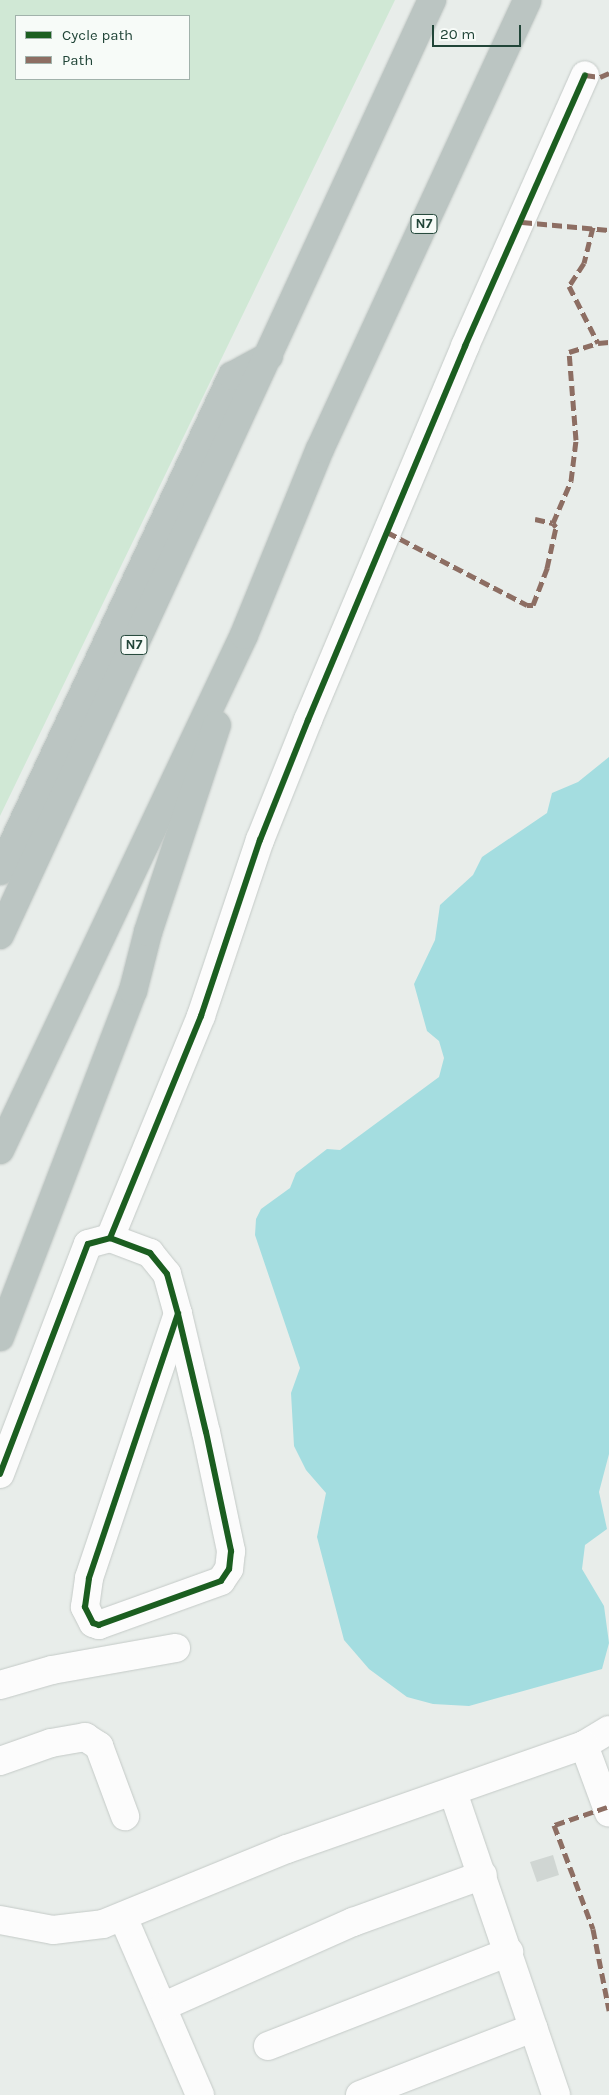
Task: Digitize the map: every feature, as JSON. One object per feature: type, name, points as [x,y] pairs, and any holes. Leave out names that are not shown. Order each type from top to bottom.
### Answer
[{"type":"highway","name":"N7","points":[[0,935],[432,0]]},
{"type":"highway","name":"N7","points":[[0,1150],[244,635],[320,449],[527,0]]},
{"type":"highway","points":[[0,872],[232,376],[269,356]]},
{"type":"highway","points":[[0,1337],[133,991],[148,932],[184,831],[244,635]]},
{"type":"street","points":[[110,1238],[201,1016],[260,840],[308,720],[464,346],[586,75]]},
{"type":"street","points":[[0,1474],[81,1256],[88,1244],[110,1238],[150,1253],[161,1262],[178,1314],[231,1551],[229,1569],[221,1581],[99,1624],[88,1616],[84,1595],[178,1314]]},
{"type":"street","points":[[0,1685],[52,1670],[176,1648]]},
{"type":"street","points":[[0,1920],[53,1930],[123,1917],[287,1849],[584,1745],[609,1730]]},
{"type":"street","points":[[0,1761],[51,1743],[85,1737],[99,1746],[124,1816]]},
{"type":"street","points":[[584,1745],[609,1813]]},
{"type":"street","points":[[454,1792],[556,2095]]},
{"type":"street","points":[[164,2006],[353,1922],[483,1875]]},
{"type":"street","points":[[123,1917],[164,2006],[200,2095]]},
{"type":"street","points":[[268,2046],[509,1952]]},
{"type":"street","points":[[360,2095],[533,2028]]},
{"type":"green space","points":[[0,0],[395,0],[0,816]]},
{"type":"water","points":[[609,757],[609,1454],[599,1492],[607,1529],[585,1545],[582,1569],[604,1606],[609,1643],[602,1669],[469,1706],[433,1704],[407,1697],[369,1669],[344,1640],[317,1537],[326,1493],[306,1470],[294,1446],[291,1393],[300,1368],[255,1235],[256,1219],[261,1209],[290,1188],[296,1173],[327,1149],[340,1150],[439,1077],[444,1058],[439,1041],[427,1031],[414,984],[435,940],[440,905],[473,875],[482,857],[547,813],[552,793],[578,782]]},
{"type":"building","points":[[553,1855],[559,1875],[537,1882],[530,1862]]},
{"type":"marked path","points":[[585,75],[600,77],[609,73]]},
{"type":"marked path","points":[[522,222],[609,230]]},
{"type":"marked path","points":[[593,227],[584,263],[569,286],[598,343],[609,342]]},
{"type":"marked path","points":[[535,519],[553,523],[571,481],[576,440],[569,352],[598,343]]},
{"type":"marked path","points":[[387,532],[527,605],[533,605],[547,568],[556,527],[553,523]]},
{"type":"marked path","points":[[607,1807],[554,1825],[593,1929],[609,2010]]},
{"type":"cycle path","points":[[110,1238],[201,1016],[260,840],[308,720],[465,346],[585,75]]},
{"type":"cycle path","points":[[0,1474],[88,1244],[110,1238],[150,1253],[167,1274],[178,1314],[206,1432],[231,1551],[229,1569],[221,1581],[99,1625],[93,1623],[85,1607],[89,1578],[178,1314]]}]
